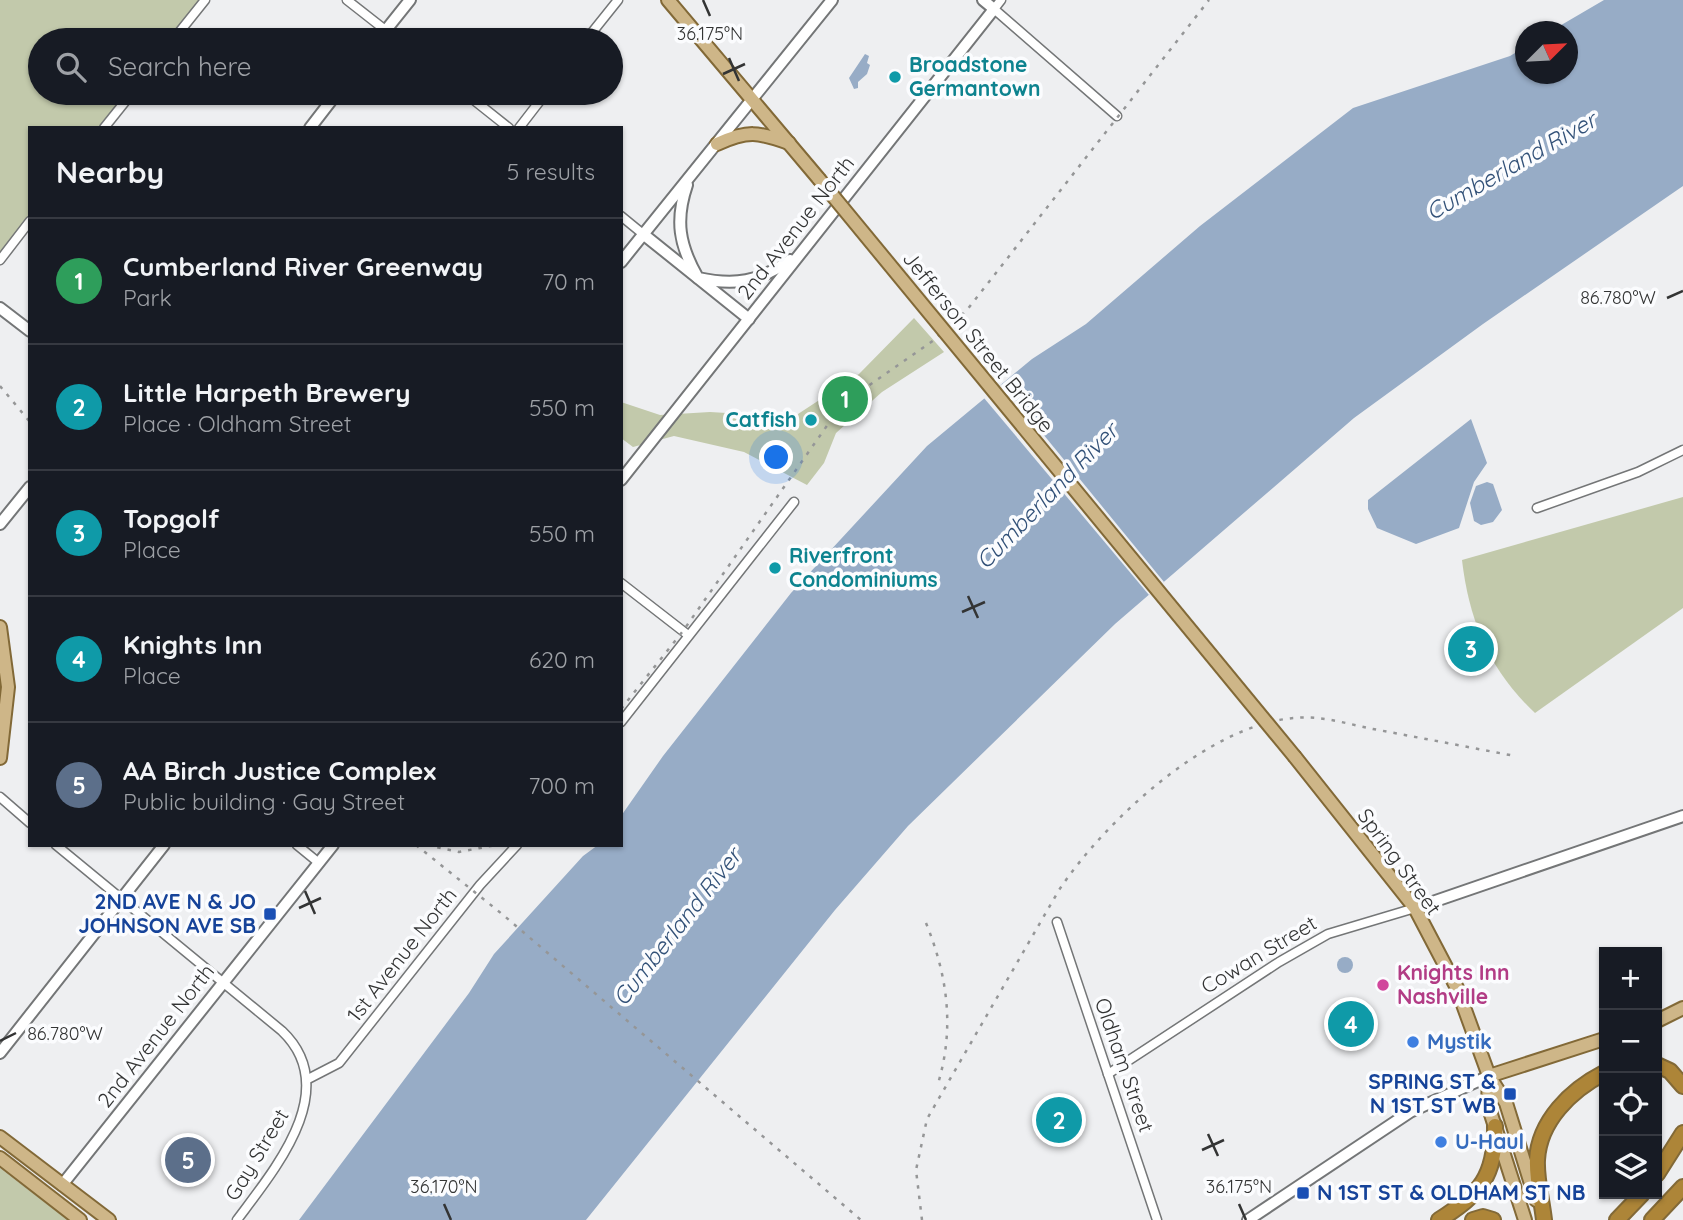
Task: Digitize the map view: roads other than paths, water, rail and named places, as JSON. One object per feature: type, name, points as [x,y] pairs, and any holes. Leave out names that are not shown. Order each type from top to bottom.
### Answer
[{"type":"highway","points":[[1662,1067],[1670,1071],[1683,1086]]},
{"type":"highway","points":[[1543,1220],[1537,1160],[1544,1129],[1558,1108],[1599,1077]]},
{"type":"highway","points":[[1439,1220],[1474,1196],[1482,1186],[1496,1152],[1495,1126]]},
{"type":"highway","points":[[1662,1168],[1683,1133]]},
{"type":"highway","points":[[1662,1171],[1683,1152]]},
{"type":"highway","points":[[1652,1220],[1683,1186]]},
{"type":"highway","points":[[1617,1220],[1637,1199]]},
{"type":"highway","points":[[1473,1220],[1483,1217],[1493,1220]]},
{"type":"main road","name":"Jefferson Street Bridge","points":[[668,0],[790,143],[1295,757]]},
{"type":"main road","points":[[717,144],[736,135],[753,133],[790,143]]},
{"type":"main road","points":[[0,626],[8,687],[0,758]]},
{"type":"main road","name":"Spring Street","points":[[1295,757],[1415,908],[1457,988],[1489,1076],[1506,1103],[1543,1220]]},
{"type":"main road","points":[[1662,1019],[1683,1008]]},
{"type":"main road","points":[[1662,1020],[1683,1014]]},
{"type":"main road","points":[[1489,1076],[1599,1041]]},
{"type":"main road","name":"Spring Street","points":[[1489,1076],[1488,1105],[1525,1220]]},
{"type":"main road","points":[[0,1137],[109,1220]]},
{"type":"main road","points":[[0,1158],[80,1220]]},
{"type":"street","points":[[183,28],[205,0]]},
{"type":"street","points":[[347,0],[383,28]]},
{"type":"street","points":[[388,28],[410,0]]},
{"type":"street","points":[[596,28],[618,0]]},
{"type":"street","points":[[623,259],[754,100],[832,0]]},
{"type":"street","points":[[983,0],[997,4],[1118,116]]},
{"type":"street","name":"2nd Avenue North","points":[[623,477],[997,4]]},
{"type":"street","points":[[106,126],[122,105]]},
{"type":"street","points":[[312,126],[328,105]]},
{"type":"street","points":[[480,105],[506,126]]},
{"type":"street","points":[[521,126],[537,105]]},
{"type":"street","points":[[689,178],[679,211],[679,228],[687,258],[698,278]]},
{"type":"street","points":[[623,218],[749,319]]},
{"type":"street","points":[[0,260],[28,224]]},
{"type":"street","points":[[698,278],[746,283],[762,278],[801,253]]},
{"type":"street","points":[[0,308],[28,329]]},
{"type":"street","points":[[1537,508],[1638,472],[1683,450]]},
{"type":"street","points":[[0,524],[28,489]]},
{"type":"street","points":[[623,719],[794,502]]},
{"type":"street","points":[[623,585],[688,635]]},
{"type":"street","points":[[0,797],[28,821]]},
{"type":"street","name":"Cowan Street","points":[[1108,1074],[1279,962],[1328,934],[1415,908],[1683,816]]},
{"type":"street","name":"Gay Street","points":[[58,847],[289,1037],[300,1053],[308,1079],[307,1100],[300,1121],[264,1184],[237,1220]]},
{"type":"street","points":[[154,858],[155,847]]},
{"type":"street","points":[[0,1053],[162,847]]},
{"type":"street","points":[[299,847],[319,863]]},
{"type":"street","name":"2nd Avenue North","points":[[62,1185],[331,847]]},
{"type":"street","name":"1st Avenue North","points":[[308,1079],[339,1063],[480,885],[515,847]]},
{"type":"street","name":"Oldham Street","points":[[1057,922],[1157,1220]]},
{"type":"street","points":[[1248,1220],[1410,1112],[1489,1076]]},
{"type":"water","name":"Cumberland River","points":[[1604,0],[1683,0],[1683,186],[1483,324],[1354,418],[1115,624],[908,826],[835,910],[586,1220],[299,1220],[469,993],[494,954],[583,856],[595,847],[623,847],[623,813],[663,756],[791,593],[927,446],[1032,359],[1086,324],[1200,226],[1353,108],[1515,53],[1515,84],[1578,84],[1578,21],[1568,21]]},
{"type":"water","points":[[865,54],[869,56],[867,63],[870,65],[867,74],[858,82],[858,88],[854,89],[849,78]]},
{"type":"water","points":[[1471,419],[1487,463],[1474,482],[1459,528],[1416,544],[1377,528],[1368,509],[1368,500]]},
{"type":"water","points":[[1487,482],[1493,484],[1502,510],[1493,522],[1481,525],[1474,521],[1470,503],[1476,486]]},
{"type":"water","points":[[1345,957],[1353,965],[1345,973],[1337,965]]},
{"type":"railway","points":[[623,706],[683,631],[831,420],[861,391],[934,340],[967,310],[1209,0]]},
{"type":"railway","points":[[0,386],[28,420]]},
{"type":"railway","points":[[922,1220],[916,1170],[927,1119],[1059,890],[1103,835],[1162,781],[1194,757],[1227,738],[1261,725],[1294,718],[1334,720],[1515,756]]},
{"type":"railway","points":[[418,847],[502,914],[861,1220]]},
{"type":"railway","points":[[436,847],[459,852],[485,847]]},
{"type":"railway","points":[[926,923],[940,963],[946,1004],[946,1045],[937,1087]]},
{"type":"place","name":"Broadstone Germantown","points":[[895,77]]},
{"type":"place","name":"Cumberland River Greenway","points":[[845,399]]},
{"type":"place","name":"Catfish","points":[[811,420]]},
{"type":"place","name":"Riverfront Condominiums","points":[[775,568]]},
{"type":"place","name":"Topgolf","points":[[1471,649]]},
{"type":"place","name":"2ND AVE N & JO JOHNSON AVE SB","points":[[270,914]]},
{"type":"place","name":"Knights Inn Nashville","points":[[1383,985]]},
{"type":"place","name":"Knights Inn","points":[[1351,1024]]},
{"type":"place","name":"Mystik","points":[[1413,1042]]},
{"type":"place","name":"SPRING ST & N 1ST ST WB","points":[[1510,1094]]},
{"type":"place","name":"Little Harpeth Brewery","points":[[1059,1120]]},
{"type":"place","name":"U-Haul","points":[[1441,1142]]},
{"type":"place","name":"AA Birch Justice Complex","points":[[188,1160]]},
{"type":"place","name":"N 1ST ST & OLDHAM ST NB","points":[[1303,1193]]}]
